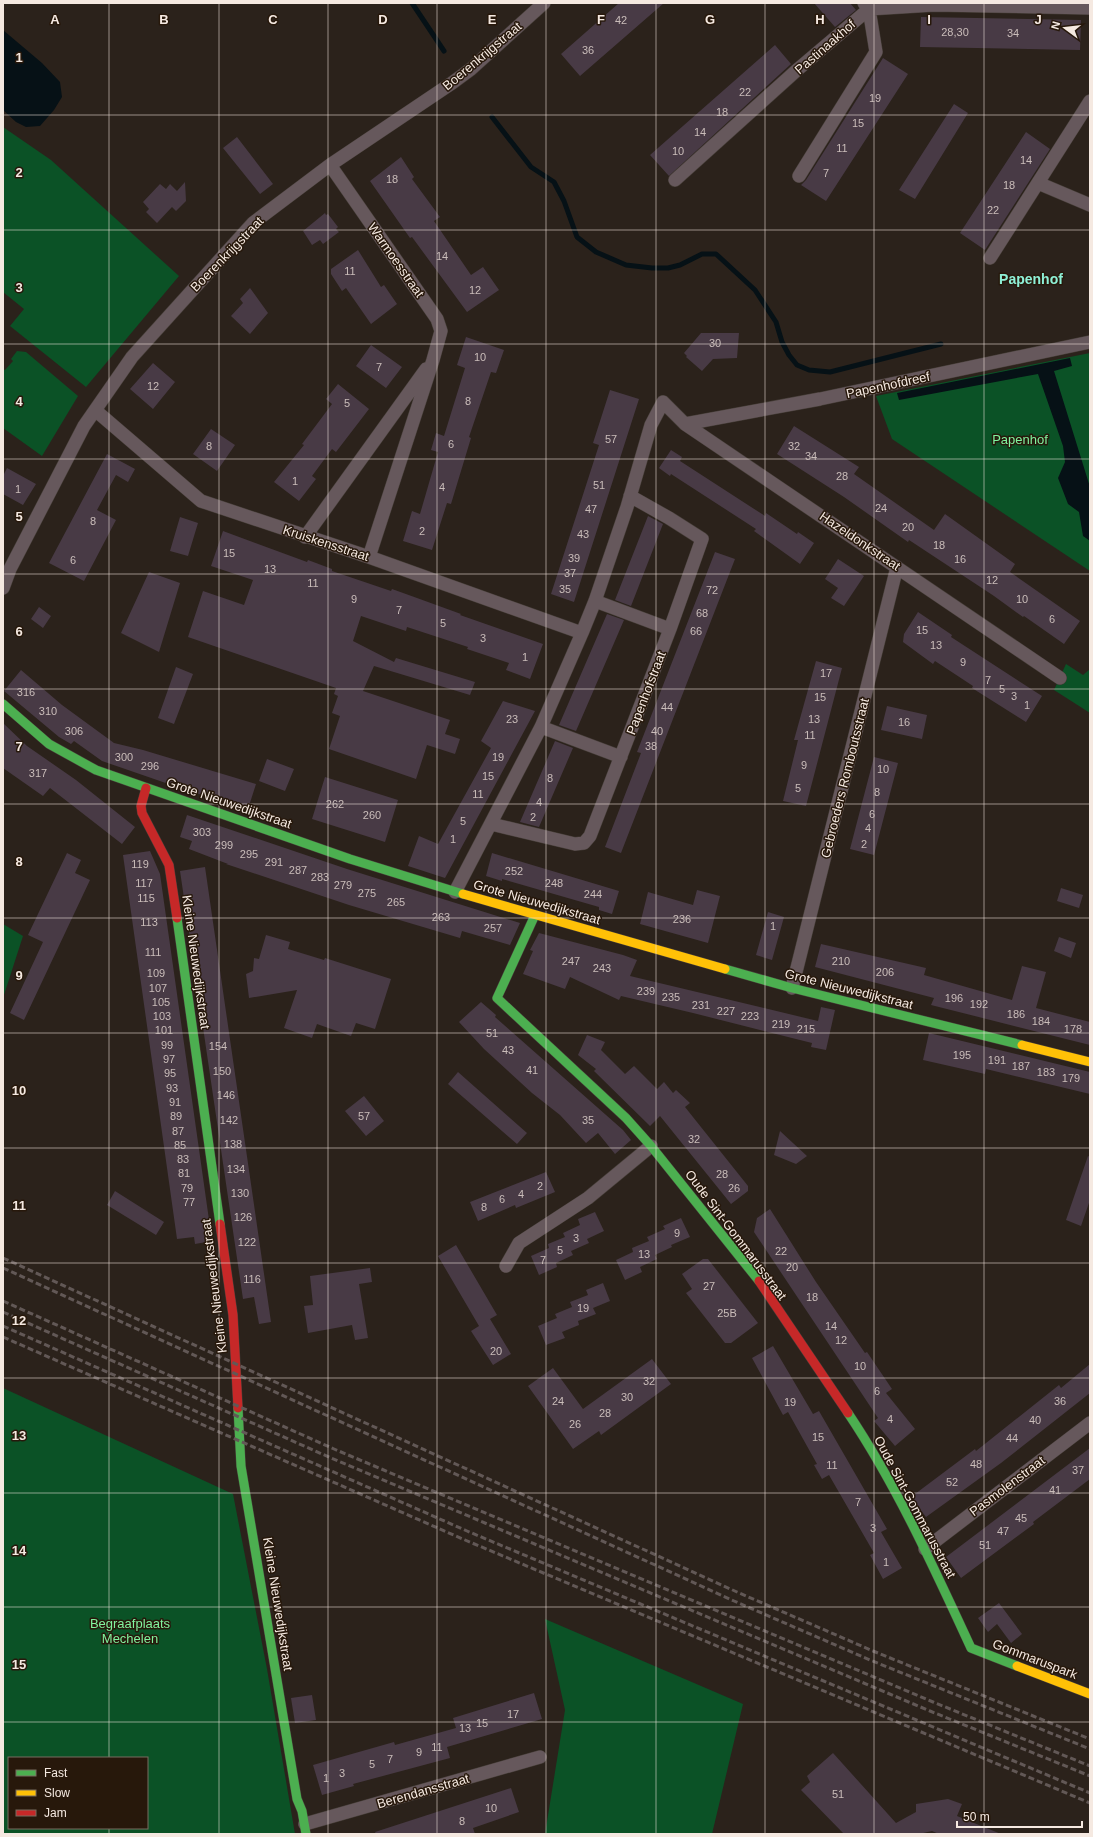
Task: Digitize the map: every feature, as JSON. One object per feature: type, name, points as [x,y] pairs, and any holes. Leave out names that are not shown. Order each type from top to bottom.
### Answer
[{"type":"street","name":"Boerenkrijgstraat","points":[[3,588],[10,569],[84,426],[132,357],[253,222],[330,166],[452,83],[470,69],[544,3]]},
{"type":"street","points":[[867,6],[1090,8]]},
{"type":"street","name":"Pastinaakhof","points":[[799,176],[876,52],[867,6]]},
{"type":"street","name":"Pastinaakhof","points":[[675,180],[867,6]]},
{"type":"street","points":[[990,258],[1090,101]]},
{"type":"street","name":"Warmoesstraat","points":[[330,166],[437,319],[441,331],[369,557]]},
{"type":"street","points":[[1038,183],[1090,205]]},
{"type":"street","name":"Papenhofdreef","points":[[685,424],[820,399],[1090,342]]},
{"type":"street","name":"Warmoesstraat","points":[[305,537],[433,360]]},
{"type":"street","name":"Hazeldonkstraat","points":[[630,496],[651,425],[663,402],[685,424],[1060,678]]},
{"type":"street","name":"Kruiskensstraat","points":[[95,410],[201,501],[305,537],[369,557],[582,634]]},
{"type":"street","points":[[455,892],[541,727],[595,601],[630,496]]},
{"type":"street","name":"Papenhofstraat","points":[[491,824],[575,844],[584,843],[590,836],[670,628],[702,539],[630,496]]},
{"type":"street","name":"Gebroeders Romboutsstraat","points":[[792,988],[897,567]]},
{"type":"street","points":[[595,601],[670,628]]},
{"type":"street","name":"Grote Nieuwedijkstraat","points":[[3,704],[49,744],[96,770],[350,859],[455,892],[792,988],[1090,1062]]},
{"type":"street","points":[[541,727],[621,757]]},
{"type":"street","name":"Kleine Nieuwedijkstraat","points":[[146,788],[141,806],[142,813],[169,865],[234,1315],[241,1466],[297,1799],[302,1811],[306,1829]]},
{"type":"street","name":"Oude Sint-Gommarusstraat","points":[[536,915],[497,998],[626,1118],[651,1146],[751,1270],[864,1437],[925,1548],[971,1648]]},
{"type":"street","points":[[506,1266],[519,1243],[588,1198],[651,1146]]},
{"type":"street","name":"Pasmolenstraat","points":[[925,1548],[1090,1423]]},
{"type":"street","name":"Gommaruspark","points":[[971,1648],[1090,1694]]},
{"type":"street","name":"Berendansstraat","points":[[306,1829],[540,1757]]},
{"type":"green space","points":[[3,127],[51,160],[179,276],[86,387],[10,326],[24,309],[3,292]]},
{"type":"green space","points":[[17,351],[26,352],[78,396],[42,456],[3,428],[3,369],[5,370],[13,361],[11,359]]},
{"type":"green space","name":"Papenhof","points":[[1090,353],[1090,571],[892,439],[876,396]]},
{"type":"green space","points":[[1066,664],[1083,675],[1090,669],[1090,713],[1054,690]]},
{"type":"green space","points":[[3,924],[23,936],[3,998]]},
{"type":"green space","name":"Begraafplaats Mechelen","points":[[3,1388],[233,1494],[267,1669],[295,1834],[3,1834]]},
{"type":"green space","points":[[545,1619],[743,1704],[712,1834],[545,1834],[565,1710]]},
{"type":"shaded area","points":[[3,30],[42,63],[60,82],[62,97],[54,110],[40,126],[26,127],[16,122],[3,110]]},
{"type":"shaded area","points":[[1070,358],[1072,366],[1054,371],[1090,487],[1090,541],[1083,536],[1079,512],[1068,504],[1058,478],[1065,462],[1063,446],[1038,374],[899,400],[897,393]]},
{"type":"building","points":[[619,3],[664,3],[580,76],[561,54]]},
{"type":"building","points":[[814,3],[850,3],[856,10],[835,27]]},
{"type":"building","points":[[921,17],[1081,20],[1080,50],[920,47]]},
{"type":"building","points":[[775,45],[791,64],[669,176],[650,155]]},
{"type":"building","points":[[883,58],[908,74],[826,201],[801,185],[806,180]]},
{"type":"building","points":[[954,104],[968,113],[915,199],[899,190]]},
{"type":"building","points":[[1026,132],[1050,149],[985,250],[960,233]]},
{"type":"building","points":[[237,137],[273,184],[260,194],[223,148]]},
{"type":"building","points":[[401,157],[414,177],[412,179],[440,217],[434,221],[471,275],[483,267],[499,290],[467,312],[412,237],[410,238],[370,181]]},
{"type":"building","points":[[185,182],[186,201],[176,211],[172,207],[157,223],[146,212],[149,209],[143,202],[160,184],[166,189],[170,184],[177,191]]},
{"type":"building","points":[[325,213],[326,215],[328,214],[338,227],[336,229],[339,232],[323,244],[320,240],[312,245],[303,231]]},
{"type":"building","points":[[358,250],[381,287],[384,285],[397,304],[371,324],[346,288],[342,291],[331,274],[331,269]]},
{"type":"building","points":[[250,288],[268,313],[250,334],[231,316],[243,303],[240,299]]},
{"type":"building","points":[[701,333],[739,333],[737,358],[713,359],[702,371],[686,357],[687,356],[684,353]]},
{"type":"building","points":[[466,337],[504,350],[496,373],[491,372],[469,437],[471,438],[451,504],[447,503],[432,550],[403,541],[412,511],[420,514],[438,452],[431,450],[436,433],[444,436],[465,368],[457,365]]},
{"type":"building","points":[[371,345],[402,367],[386,388],[356,366]]},
{"type":"building","points":[[153,363],[175,382],[153,409],[130,389]]},
{"type":"building","points":[[338,384],[369,409],[336,452],[332,449],[312,476],[316,479],[299,501],[274,482],[304,445],[302,444],[332,404],[326,399]]},
{"type":"building","points":[[610,390],[639,399],[574,602],[551,594],[599,445],[593,443]]},
{"type":"building","points":[[794,426],[859,467],[854,474],[934,530],[945,514],[1015,564],[1010,572],[1080,621],[1064,644],[994,596],[909,540],[908,542],[844,497],[777,454]]},
{"type":"building","points":[[211,429],[235,445],[217,471],[193,454]]},
{"type":"building","points":[[671,450],[682,457],[680,461],[765,516],[766,513],[797,534],[798,532],[814,543],[800,564],[754,531],[756,529],[671,474],[670,476],[659,468]]},
{"type":"building","points":[[107,454],[135,469],[128,482],[116,475],[97,510],[116,520],[84,581],[49,563]]},
{"type":"building","points":[[7,468],[36,484],[23,505],[3,494],[3,476]]},
{"type":"building","points":[[648,516],[663,524],[631,606],[615,600]]},
{"type":"building","points":[[180,517],[198,523],[188,556],[170,551]]},
{"type":"building","points":[[223,531],[307,562],[308,560],[332,569],[332,571],[391,591],[392,589],[543,644],[530,679],[506,670],[509,663],[467,649],[468,647],[407,627],[406,631],[361,616],[353,641],[394,662],[396,658],[475,682],[470,695],[374,666],[363,691],[450,720],[445,734],[460,739],[455,754],[427,745],[416,779],[329,749],[340,716],[332,713],[338,696],[334,694],[336,688],[188,637],[203,591],[244,605],[253,580],[211,566]]},
{"type":"building","points":[[715,552],[735,559],[621,853],[605,847],[641,753],[637,752]]},
{"type":"building","points":[[838,559],[864,576],[844,606],[831,598],[838,588],[825,579]]},
{"type":"building","points":[[149,572],[180,583],[159,652],[121,633]]},
{"type":"building","points":[[39,607],[51,616],[43,628],[31,619]]},
{"type":"building","points":[[918,612],[952,635],[951,637],[1042,696],[1026,722],[972,688],[973,686],[935,661],[933,664],[903,642],[904,634]]},
{"type":"building","points":[[607,614],[624,620],[576,731],[559,725]]},
{"type":"building","points":[[816,661],[842,668],[806,806],[783,801],[798,740],[794,740]]},
{"type":"building","points":[[176,667],[193,674],[174,724],[158,718]]},
{"type":"building","points":[[21,670],[62,705],[114,743],[143,750],[256,784],[248,809],[186,790],[102,761],[74,741],[71,744],[59,737],[4,691]]},
{"type":"building","points":[[503,701],[535,711],[445,878],[408,866],[419,836],[438,844],[491,748],[481,741]]},
{"type":"building","points":[[887,706],[927,715],[922,739],[881,730]]},
{"type":"building","points":[[3,723],[27,746],[76,780],[135,827],[122,844],[50,788],[43,796],[3,768]]},
{"type":"building","points":[[555,741],[573,748],[539,827],[520,822]]},
{"type":"building","points":[[874,757],[898,763],[874,855],[850,849]]},
{"type":"building","points":[[267,759],[294,769],[285,791],[259,781]]},
{"type":"building","points":[[325,777],[398,800],[385,842],[312,819]]},
{"type":"building","points":[[187,815],[347,869],[520,923],[510,945],[462,931],[460,938],[349,905],[226,864],[228,864],[189,849],[192,841],[180,837]]},
{"type":"building","points":[[150,851],[160,874],[212,1241],[195,1244],[194,1237],[177,1239],[123,855]]},
{"type":"building","points":[[67,853],[81,860],[75,873],[90,880],[24,1020],[10,1013],[43,942],[28,935]]},
{"type":"building","points":[[492,853],[619,891],[612,914],[599,910],[599,907],[502,879],[502,881],[486,876]]},
{"type":"building","points":[[205,867],[271,1322],[259,1324],[254,1297],[243,1299],[180,871]]},
{"type":"building","points":[[1061,888],[1083,895],[1079,908],[1057,901]]},
{"type":"building","points":[[697,890],[720,896],[708,943],[640,924],[648,892],[693,905]]},
{"type":"building","points":[[768,912],[784,917],[772,960],[756,955]]},
{"type":"building","points":[[539,933],[637,960],[630,976],[818,1021],[821,1007],[835,1010],[826,1050],[811,1047],[812,1043],[693,1013],[621,996],[619,1000],[570,977],[565,989],[523,974],[533,951],[530,950]]},
{"type":"building","points":[[266,935],[290,942],[288,949],[324,960],[325,958],[391,979],[375,1029],[356,1023],[351,1036],[317,1024],[312,1038],[284,1028],[297,990],[249,998],[246,974],[253,971],[254,958],[259,959]]},
{"type":"building","points":[[1059,937],[1076,943],[1071,958],[1054,951]]},
{"type":"building","points":[[821,944],[926,968],[924,975],[1012,1000],[1022,966],[1046,972],[1036,1008],[1090,1022],[1090,1045],[931,1005],[934,998],[815,967]]},
{"type":"building","points":[[481,1002],[496,1015],[495,1017],[623,1130],[631,1140],[615,1154],[598,1133],[586,1143],[560,1115],[532,1093],[484,1049],[459,1022]]},
{"type":"building","points":[[929,1033],[1090,1072],[1090,1094],[986,1069],[985,1074],[923,1060]]},
{"type":"building","points":[[587,1035],[605,1042],[601,1050],[625,1074],[634,1066],[657,1089],[664,1082],[673,1093],[676,1090],[690,1103],[685,1107],[748,1186],[748,1191],[731,1204],[660,1116],[650,1126],[594,1071],[596,1069],[578,1055]]},
{"type":"building","points":[[458,1072],[527,1133],[517,1144],[448,1084]]},
{"type":"building","points":[[364,1096],[384,1121],[366,1136],[345,1111]]},
{"type":"building","points":[[780,1131],[807,1156],[796,1164],[774,1155]]},
{"type":"building","points":[[1088,1156],[1090,1157],[1090,1200],[1081,1226],[1066,1220]]},
{"type":"building","points":[[546,1172],[555,1192],[516,1208],[515,1205],[478,1221],[470,1202]]},
{"type":"building","points":[[115,1191],[164,1222],[156,1235],[107,1205]]},
{"type":"building","points":[[770,1209],[816,1282],[892,1389],[886,1393],[915,1429],[895,1446],[874,1421],[878,1418],[754,1232],[757,1218]]},
{"type":"building","points":[[595,1212],[604,1231],[587,1239],[589,1243],[571,1251],[573,1255],[556,1263],[557,1267],[539,1275],[531,1256],[549,1248],[548,1244],[565,1237],[563,1233],[580,1225],[578,1219]]},
{"type":"building","points":[[681,1218],[690,1237],[671,1245],[672,1247],[655,1255],[657,1259],[640,1267],[642,1272],[625,1280],[616,1260],[633,1252],[632,1248],[649,1241],[647,1237],[665,1229],[663,1226]]},
{"type":"building","points":[[456,1245],[497,1315],[490,1319],[511,1354],[493,1365],[471,1331],[479,1326],[438,1256]]},
{"type":"building","points":[[703,1259],[708,1259],[758,1323],[731,1343],[725,1343],[686,1293],[692,1289],[682,1274]]},
{"type":"building","points":[[370,1268],[372,1282],[359,1284],[368,1338],[355,1340],[352,1325],[308,1333],[304,1306],[313,1305],[310,1276]]},
{"type":"building","points":[[603,1283],[610,1301],[593,1308],[596,1314],[578,1321],[579,1325],[562,1332],[565,1338],[546,1345],[538,1326],[557,1318],[555,1314],[572,1307],[570,1302],[588,1295],[586,1290]]},
{"type":"building","points":[[773,1346],[813,1414],[819,1411],[887,1529],[881,1532],[902,1568],[883,1579],[870,1555],[874,1553],[829,1475],[822,1479],[814,1465],[817,1464],[788,1412],[783,1415],[752,1358]]},
{"type":"building","points":[[652,1359],[671,1384],[601,1435],[599,1431],[573,1449],[528,1386],[553,1368],[583,1409]]},
{"type":"building","points":[[1090,1364],[1090,1393],[1001,1463],[926,1517],[911,1497],[975,1449],[976,1451],[1059,1385],[1061,1388]]},
{"type":"building","points":[[1090,1448],[1090,1479],[1033,1522],[1034,1524],[961,1578],[946,1557]]},
{"type":"building","points":[[999,1603],[1022,1634],[1011,1643],[997,1624],[988,1632],[978,1618]]},
{"type":"building","points":[[534,1693],[542,1719],[447,1747],[450,1758],[353,1784],[354,1786],[322,1795],[313,1765],[394,1742],[395,1745],[456,1728],[453,1718]]},
{"type":"building","points":[[312,1695],[316,1720],[295,1723],[291,1698]]},
{"type":"building","points":[[833,1753],[896,1823],[916,1812],[916,1804],[948,1799],[962,1804],[957,1816],[1001,1834],[939,1834],[932,1831],[919,1834],[844,1834],[801,1790],[810,1782],[807,1776]]},
{"type":"building","points":[[511,1788],[519,1812],[473,1828],[475,1834],[376,1834],[375,1832]]},
{"type":"waterway","points":[[412,3],[444,51]]},
{"type":"waterway","points":[[492,117],[531,167],[554,182],[564,201],[577,237],[596,252],[626,265],[668,268],[680,265],[702,254],[716,254],[755,290],[776,322],[782,342],[789,355],[797,365],[809,370],[830,372],[941,344]]},
{"type":"railway","points":[[3,1258],[737,1592],[873,1651],[1090,1739]]},
{"type":"railway","points":[[3,1268],[734,1601],[870,1660],[1090,1749]]},
{"type":"railway","points":[[3,1301],[334,1449],[933,1702],[1090,1766]]},
{"type":"railway","points":[[3,1312],[331,1458],[930,1711],[1090,1776]]},
{"type":"railway","points":[[3,1326],[467,1531],[1090,1793]]},
{"type":"railway","points":[[3,1337],[465,1540],[1090,1803]]},
{"type":"traffic: fast","points":[[3,704],[49,744],[96,770],[350,859],[463,894]]},
{"type":"traffic: fast","points":[[535,915],[497,998],[626,1118],[651,1146],[759,1281]]},
{"type":"traffic: fast","points":[[177,918],[220,1224]]},
{"type":"traffic: fast","points":[[725,969],[792,988],[1022,1045]]},
{"type":"traffic: fast","points":[[238,1408],[241,1466],[297,1799],[302,1811],[306,1834]]},
{"type":"traffic: fast","points":[[848,1413],[883,1469],[899,1498],[971,1648],[1017,1666]]},
{"type":"traffic: slow","points":[[463,894],[725,969]]},
{"type":"traffic: slow","points":[[1022,1045],[1090,1062]]},
{"type":"traffic: slow","points":[[1017,1666],[1090,1694]]},
{"type":"traffic: jam","points":[[146,788],[141,806],[142,813],[169,865],[177,918]]},
{"type":"traffic: jam","points":[[220,1224],[233,1315],[238,1408]]},
{"type":"traffic: jam","points":[[759,1281],[848,1413]]},
{"type":"district","name":"Papenhof","points":[[1031,279]]}]
